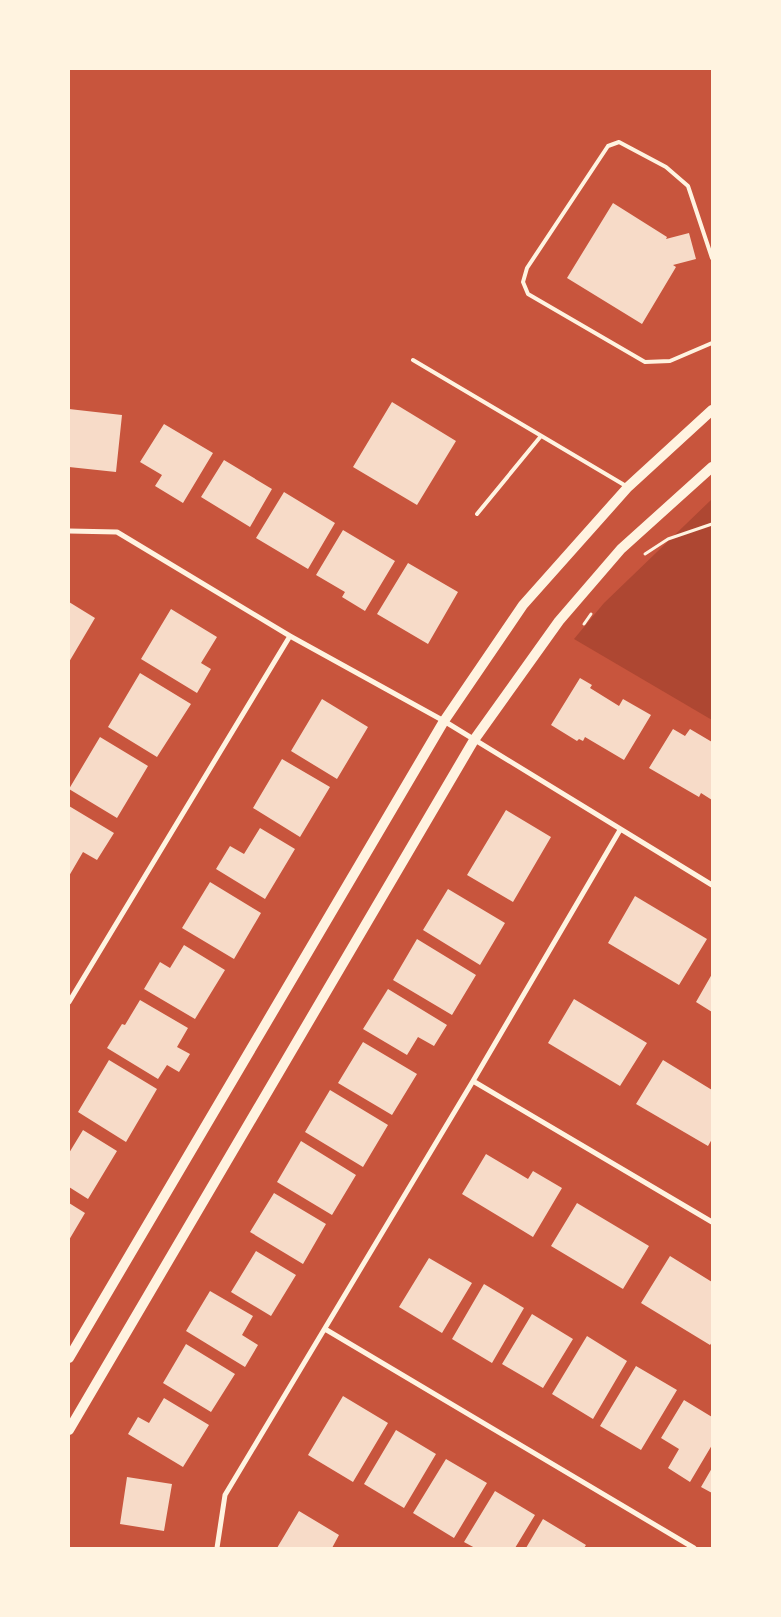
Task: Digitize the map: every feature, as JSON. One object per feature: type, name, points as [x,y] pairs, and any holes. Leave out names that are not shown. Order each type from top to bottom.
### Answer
[{"type":"main road","points":[[69,1358],[444,721],[523,605],[628,487],[712,410]]},
{"type":"main road","points":[[69,1430],[474,740],[559,621],[621,549],[711,470]]},
{"type":"street","points":[[69,532],[117,532],[290,636],[444,721],[712,885]]},
{"type":"street","points":[[69,1002],[290,636]]},
{"type":"street","points":[[217,1548],[225,1495],[473,1081],[620,830]]},
{"type":"street","points":[[473,1081],[712,1222]]},
{"type":"street","points":[[325,1329],[694,1548]]},
{"type":"lane","points":[[712,258],[688,186],[666,167],[619,142],[608,146],[527,268],[522,282],[528,294],[645,362],[670,361],[712,343]]},
{"type":"lane","points":[[413,360],[628,487]]},
{"type":"lane","points":[[477,514],[542,436]]},
{"type":"path","points":[[640,557],[668,539],[712,524]]},
{"type":"path","points":[[584,624],[596,608]]},
{"type":"shaded area","points":[[712,499],[712,720],[574,639],[604,603]]},
{"type":"building","points":[[613,203],[667,237],[666,239],[689,233],[696,259],[673,265],[676,267],[642,324],[567,278]]},
{"type":"building","points":[[392,402],[456,441],[417,505],[353,467]]},
{"type":"building","points":[[69,409],[122,415],[116,472],[69,467]]},
{"type":"building","points":[[164,424],[213,453],[183,503],[155,486],[162,475],[140,462]]},
{"type":"building","points":[[224,460],[272,489],[250,527],[201,497]]},
{"type":"building","points":[[284,492],[335,523],[308,569],[256,538]]},
{"type":"building","points":[[343,530],[395,561],[365,611],[342,597],[345,592],[316,575]]},
{"type":"building","points":[[408,563],[458,592],[428,644],[377,614]]},
{"type":"building","points":[[69,602],[95,618],[69,662]]},
{"type":"building","points":[[171,609],[217,637],[201,663],[211,669],[197,693],[141,659]]},
{"type":"building","points":[[140,673],[191,704],[157,757],[108,727]]},
{"type":"building","points":[[580,678],[592,685],[590,688],[619,706],[623,699],[651,715],[624,760],[585,737],[583,741],[579,739],[577,741],[551,725]]},
{"type":"building","points":[[322,699],[368,727],[337,779],[291,751]]},
{"type":"building","points":[[673,729],[685,736],[690,729],[712,742],[712,800],[701,793],[699,797],[649,768]]},
{"type":"building","points":[[100,737],[148,766],[117,818],[69,789]]},
{"type":"building","points":[[282,759],[330,787],[300,837],[253,808]]},
{"type":"building","points":[[69,806],[114,833],[97,860],[83,852],[69,876]]},
{"type":"building","points":[[506,810],[551,837],[513,902],[467,875]]},
{"type":"building","points":[[260,828],[295,849],[265,899],[216,869],[230,846],[244,854]]},
{"type":"building","points":[[210,882],[261,913],[234,959],[182,928]]},
{"type":"building","points":[[448,889],[505,923],[480,965],[423,930]]},
{"type":"building","points":[[635,896],[707,939],[679,985],[608,943]]},
{"type":"building","points":[[417,939],[476,975],[452,1015],[393,980]]},
{"type":"building","points":[[184,945],[225,970],[195,1019],[144,989],[160,962],[170,968]]},
{"type":"building","points":[[712,974],[712,1012],[696,1002]]},
{"type":"building","points":[[388,989],[447,1025],[434,1046],[418,1037],[407,1055],[363,1029]]},
{"type":"building","points":[[574,999],[647,1043],[620,1086],[548,1043]]},
{"type":"building","points":[[140,1000],[188,1028],[177,1047],[190,1054],[179,1072],[167,1065],[158,1079],[107,1048],[122,1024],[125,1025]]},
{"type":"building","points":[[363,1042],[417,1074],[392,1115],[338,1083]]},
{"type":"building","points":[[109,1060],[157,1089],[126,1142],[78,1112]]},
{"type":"building","points":[[663,1060],[712,1090],[712,1139],[708,1146],[636,1104]]},
{"type":"building","points":[[330,1090],[388,1125],[363,1167],[305,1132]]},
{"type":"building","points":[[83,1130],[117,1151],[88,1199],[69,1187],[69,1153]]},
{"type":"building","points":[[301,1141],[356,1175],[332,1215],[277,1182]]},
{"type":"building","points":[[486,1154],[528,1179],[533,1171],[562,1188],[533,1237],[462,1194]]},
{"type":"building","points":[[274,1193],[326,1224],[303,1264],[250,1232]]},
{"type":"building","points":[[69,1203],[85,1213],[69,1240]]},
{"type":"building","points":[[577,1203],[649,1246],[623,1289],[551,1246]]},
{"type":"building","points":[[256,1251],[296,1275],[271,1316],[231,1292]]},
{"type":"building","points":[[670,1256],[712,1282],[712,1342],[710,1345],[641,1303]]},
{"type":"building","points":[[429,1258],[472,1283],[442,1333],[399,1307]]},
{"type":"building","points":[[484,1284],[524,1308],[492,1363],[452,1339]]},
{"type":"building","points":[[210,1291],[253,1316],[242,1335],[258,1345],[245,1367],[186,1331]]},
{"type":"building","points":[[532,1314],[573,1339],[543,1388],[502,1364]]},
{"type":"building","points":[[587,1336],[627,1361],[593,1419],[552,1394]]},
{"type":"building","points":[[186,1344],[235,1374],[211,1412],[163,1383]]},
{"type":"building","points":[[636,1366],[677,1390],[641,1450],[600,1426]]},
{"type":"building","points":[[343,1396],[388,1423],[353,1482],[308,1455]]},
{"type":"building","points":[[164,1398],[209,1425],[183,1467],[128,1434],[138,1417],[149,1423]]},
{"type":"building","points":[[684,1400],[712,1417],[712,1445],[690,1482],[668,1468],[679,1449],[661,1438]]},
{"type":"building","points":[[396,1430],[436,1454],[404,1508],[364,1484]]},
{"type":"building","points":[[446,1459],[487,1483],[454,1538],[413,1513]]},
{"type":"building","points":[[712,1468],[712,1493],[701,1487]]},
{"type":"building","points":[[127,1477],[172,1484],[164,1531],[120,1524]]},
{"type":"building","points":[[495,1491],[535,1515],[515,1548],[475,1548],[464,1542]]},
{"type":"building","points":[[299,1511],[339,1535],[332,1548],[277,1548]]},
{"type":"building","points":[[543,1519],[586,1545],[584,1548],[526,1548]]}]
